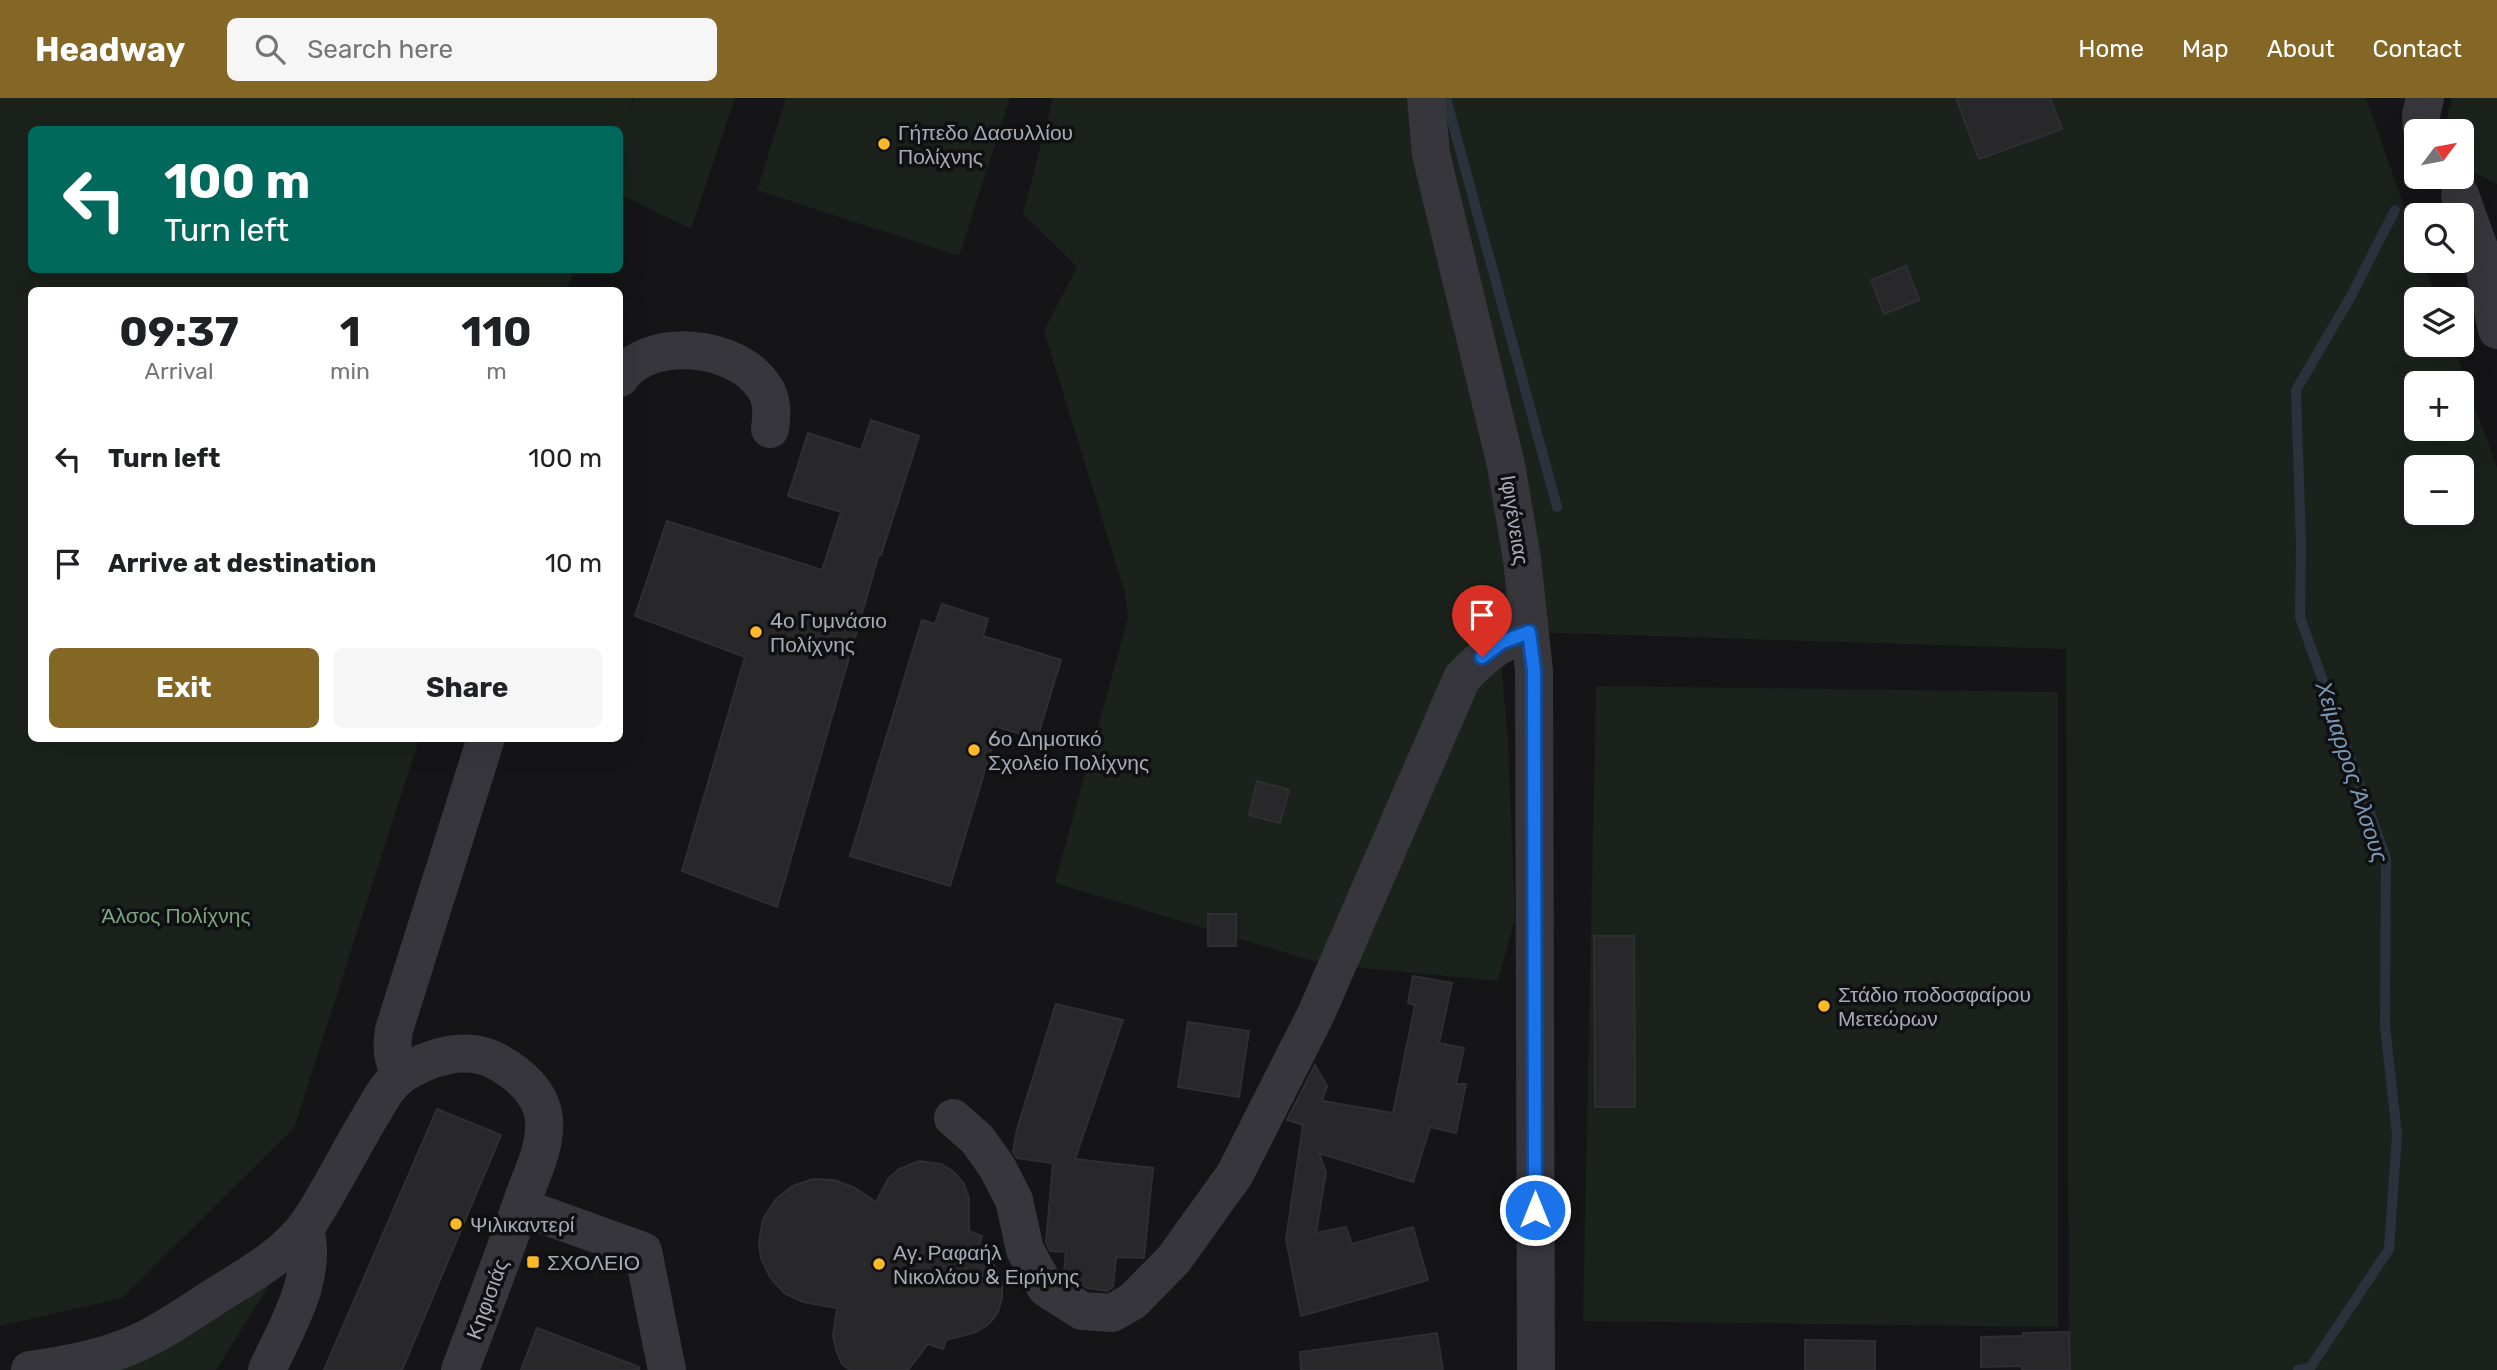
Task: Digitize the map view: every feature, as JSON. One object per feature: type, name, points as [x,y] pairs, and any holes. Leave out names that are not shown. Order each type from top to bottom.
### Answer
[{"type":"street","name":"Ιφιγένειας","points":[[1426,98],[1431,155],[1506,465],[1522,559],[1534,671],[1536,1370]]},
{"type":"street","points":[[2421,119],[2425,98]]},
{"type":"street","points":[[2451,189],[2482,256],[2497,330]]},
{"type":"street","points":[[2455,189],[2479,205],[2497,210]]},
{"type":"street","points":[[623,375],[639,361],[669,350],[696,350],[714,355],[746,370],[763,385],[771,404],[770,429]]},
{"type":"street","points":[[953,1118],[977,1139],[997,1167],[1014,1200],[1025,1250],[1046,1288],[1082,1311],[1112,1313],[1133,1301],[1174,1259],[1235,1174],[1316,1014],[1462,678],[1482,657],[1502,642],[1529,632]]},
{"type":"street","points":[[30,1370],[77,1362],[117,1351],[158,1333],[276,1257],[305,1228],[383,1095],[401,1075],[391,1051],[394,1030],[485,742]]},
{"type":"street","name":"Κηφισιάς","points":[[401,1075],[423,1063],[462,1052],[493,1059],[524,1080],[541,1107],[544,1118],[540,1149],[521,1207],[460,1370]]},
{"type":"street","points":[[521,1207],[643,1251],[667,1370]]},
{"type":"street","points":[[267,1370],[302,1292],[307,1271],[308,1239],[305,1228]]},
{"type":"green space","name":"Άλσος Πολίχνης","points":[[0,98],[633,98],[624,127],[634,98],[735,98],[691,229],[623,195],[623,126],[28,126],[28,273],[573,273],[568,287],[28,287],[28,742],[418,742],[294,1128],[122,1298],[0,1326]]},
{"type":"green space","name":"Γήπεδο Δασυλλίου Πολίχνης","points":[[786,98],[1010,98],[959,256],[757,190]]},
{"type":"green space","points":[[1053,98],[2366,98],[2404,206],[2404,273],[2427,273],[2433,287],[2404,287],[2404,357],[2457,357],[2462,371],[2404,371],[2404,441],[2474,441],[2474,404],[2497,468],[2497,1370],[2069,1370],[2066,649],[1529,632],[1498,626],[1508,740],[1515,919],[1498,981],[1323,964],[1055,883],[1128,618],[1125,593],[1044,331],[1077,267],[1023,214]]},
{"type":"green space","points":[[2452,98],[2497,98],[2497,184],[2474,172],[2474,119],[2448,119]]},
{"type":"green space","name":"Στάδιο ποδοσφαίρου Μετεώρων","points":[[1596,686],[2058,692],[2058,1327],[1583,1321]]},
{"type":"green space","points":[[275,1276],[216,1370],[107,1370]]},
{"type":"building","points":[[1956,98],[2050,98],[2062,129],[1979,159]]},
{"type":"building","points":[[1906,266],[1919,300],[1884,314],[1871,280]]},
{"type":"building","points":[[871,420],[919,436],[881,555],[879,554],[777,907],[682,871],[745,657],[635,616],[667,521],[822,570],[841,512],[788,496],[808,433],[861,450]]},
{"type":"building","points":[[942,604],[988,619],[983,636],[1061,660],[1037,739],[998,727],[950,886],[850,856],[922,620],[935,624]]},
{"type":"building","points":[[1257,781],[1289,790],[1280,823],[1249,815]]},
{"type":"building","points":[[1208,914],[1236,914],[1236,946],[1208,946]]},
{"type":"building","points":[[1594,936],[1634,936],[1635,1107],[1595,1107]]},
{"type":"building","points":[[1413,976],[1452,983],[1439,1043],[1464,1048],[1456,1084],[1466,1084],[1456,1133],[1430,1127],[1413,1182],[1319,1153],[1326,1172],[1316,1233],[1346,1227],[1352,1244],[1413,1227],[1428,1280],[1301,1316],[1286,1239],[1303,1125],[1287,1120],[1315,1065],[1327,1086],[1322,1101],[1393,1113],[1415,1005],[1408,1003]]},
{"type":"building","points":[[1056,1004],[1123,1020],[1075,1159],[1153,1168],[1144,1258],[1116,1257],[1113,1287],[1107,1291],[1087,1288],[1064,1273],[1066,1252],[1050,1251],[1046,1242],[1053,1163],[1017,1158],[1013,1152],[1017,1129]]},
{"type":"building","points":[[1188,1022],[1249,1031],[1239,1097],[1178,1087]]},
{"type":"building","points":[[437,1109],[501,1135],[402,1370],[324,1370]]},
{"type":"building","name":"Αγ. Ραφαήλ Νικολάου & Ειρήνης","points":[[919,1161],[941,1164],[954,1172],[964,1184],[969,1198],[969,1231],[982,1236],[979,1246],[997,1269],[1002,1283],[998,1312],[989,1324],[976,1332],[946,1340],[943,1349],[928,1344],[908,1370],[850,1370],[842,1364],[833,1336],[837,1308],[803,1302],[784,1293],[770,1277],[761,1258],[759,1242],[763,1219],[776,1199],[793,1186],[813,1179],[834,1180],[853,1187],[876,1202],[888,1179],[899,1169]]},
{"type":"building","points":[[537,1328],[639,1367],[639,1370],[521,1370]]},
{"type":"building","points":[[2069,1332],[2070,1370],[2022,1370],[2022,1366],[1981,1367],[1981,1337]]},
{"type":"building","points":[[1437,1333],[1443,1370],[1301,1370],[1300,1352]]},
{"type":"building","points":[[1805,1340],[1875,1341],[1875,1370],[1805,1370]]},
{"type":"waterway","points":[[1446,98],[1557,507]]},
{"type":"waterway","name":"Χείμαρρος Άλσους","points":[[2298,1370],[2310,1368],[2389,1249],[2397,1135],[2385,1026],[2386,858],[2300,617],[2301,544],[2296,390],[2350,298],[2395,210]]},
{"type":"place","name":"Γήπεδο Δασυλλίου Πολίχνης","points":[[884,144]]},
{"type":"place","name":"4ο Γυμνάσιο Πολίχνης","points":[[756,632]]},
{"type":"place","name":"6ο Δημοτικό Σχολείο Πολίχνης","points":[[974,750]]},
{"type":"place","name":"Στάδιο ποδοσφαίρου Μετεώρων","points":[[1824,1006]]},
{"type":"place","name":"Ψιλικαντερί","points":[[456,1224]]},
{"type":"place","name":"ΣΧΟΛΕΙΟ","points":[[533,1262]]},
{"type":"place","name":"Αγ. Ραφαήλ Νικολάου & Ειρήνης","points":[[879,1264]]},
{"type":"route","points":[[1482,657],[1502,642],[1529,632],[1534,671],[1535,1210]]}]
